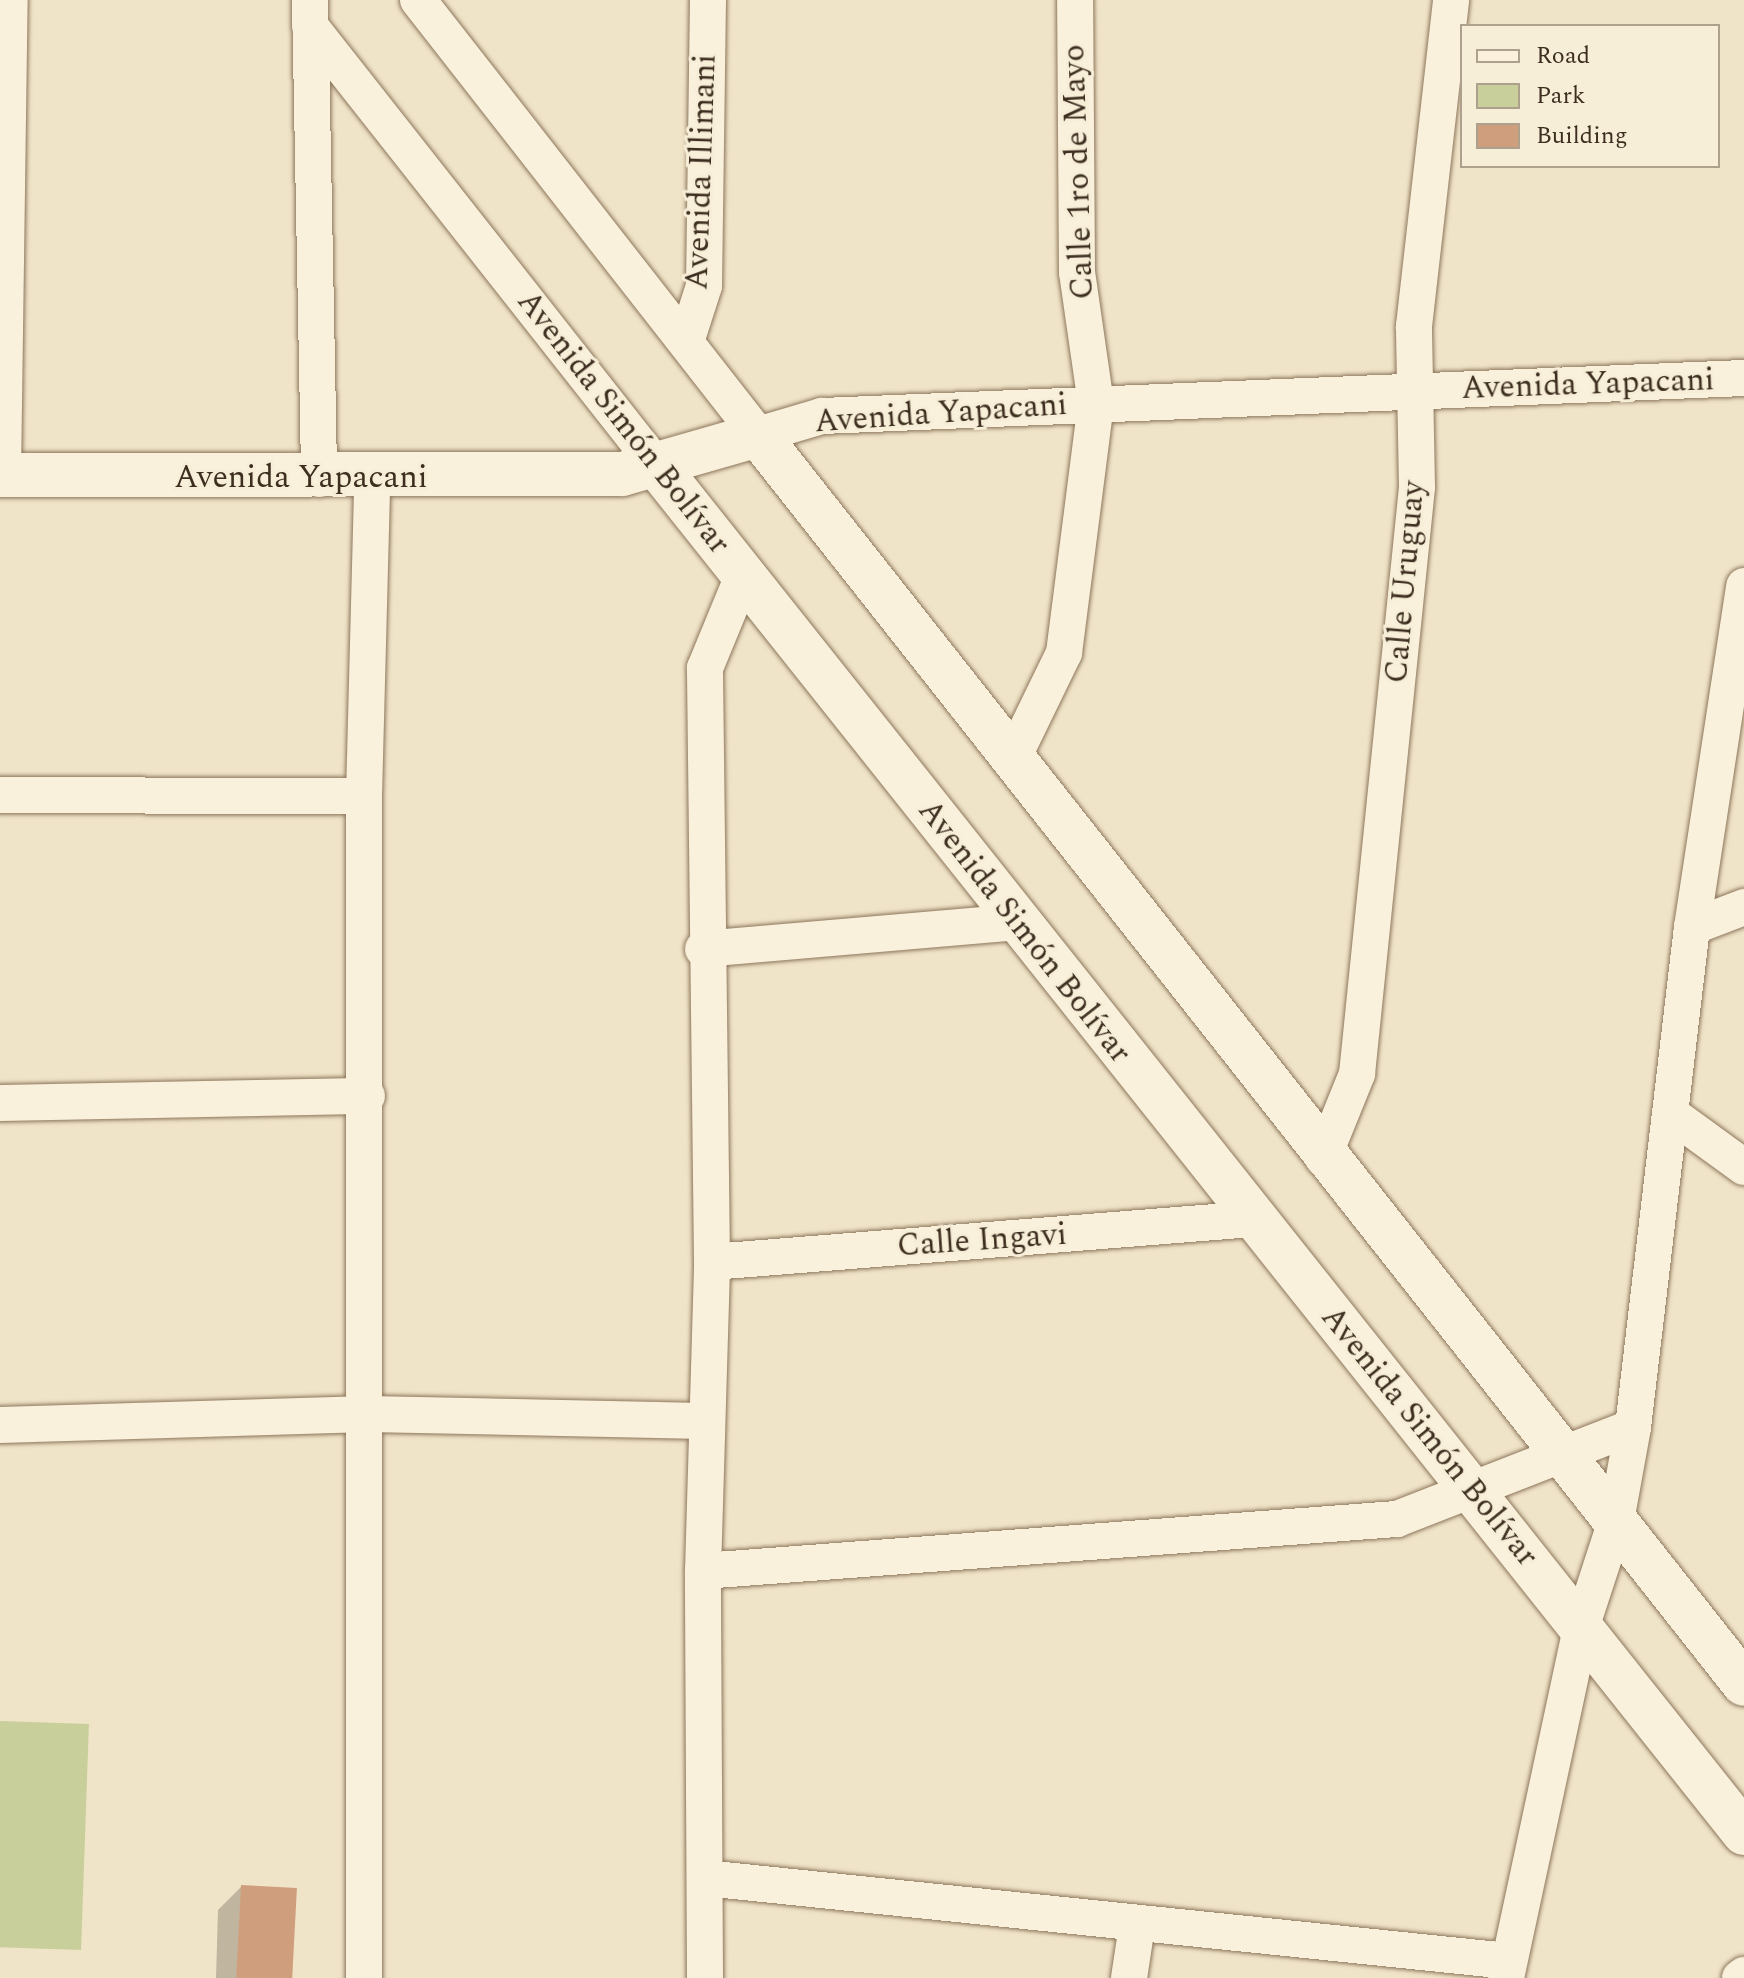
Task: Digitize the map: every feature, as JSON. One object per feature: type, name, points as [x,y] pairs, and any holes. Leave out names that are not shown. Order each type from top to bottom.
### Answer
[{"type":"street","points":[[1,475],[10,0]]},
{"type":"street","points":[[418,0],[1323,1158],[1744,1684]]},
{"type":"street","name":"Avenida Illimani","points":[[686,342],[704,286],[708,0]]},
{"type":"street","name":"Calle 1ro de Mayo","points":[[1012,760],[1064,653],[1096,404],[1077,272],[1075,0]]},
{"type":"street","name":"Calle Uruguay","points":[[1323,1158],[1357,1074],[1417,487],[1414,326],[1451,0]]},
{"type":"street","points":[[310,13],[319,479]]},
{"type":"street","name":"Avenida Simón Bolívar","points":[[310,13],[656,465],[1015,922],[1252,1219],[1476,1491],[1744,1833]]},
{"type":"street","name":"Avenida Yapacani","points":[[1,475],[372,480],[622,474],[822,416],[1744,378]]},
{"type":"street","points":[[364,1978],[368,1414],[364,796],[372,480]]},
{"type":"street","points":[[705,1978],[704,1421],[712,1262],[703,949],[705,668],[743,576]]},
{"type":"street","points":[[705,1878],[1507,1970],[1581,1628],[1616,1521],[1633,1427],[1692,927],[1744,586]]},
{"type":"street","points":[[0,795],[364,796]]},
{"type":"street","points":[[1692,927],[1744,907]]},
{"type":"street","points":[[703,949],[1015,922]]},
{"type":"street","points":[[0,1103],[367,1096]]},
{"type":"street","points":[[1671,1114],[1744,1167]]},
{"type":"street","name":"Calle Ingavi","points":[[712,1262],[1252,1219]]},
{"type":"street","points":[[0,1425],[368,1414],[704,1421]]},
{"type":"street","points":[[703,1571],[1397,1519],[1476,1491],[1633,1427]]},
{"type":"street","points":[[1129,1978],[1137,1926]]},
{"type":"green space","points":[[0,1721],[89,1724],[81,1950],[0,1947]]},
{"type":"building","points":[[241,1885],[297,1888],[292,1978],[236,1978]]}]
